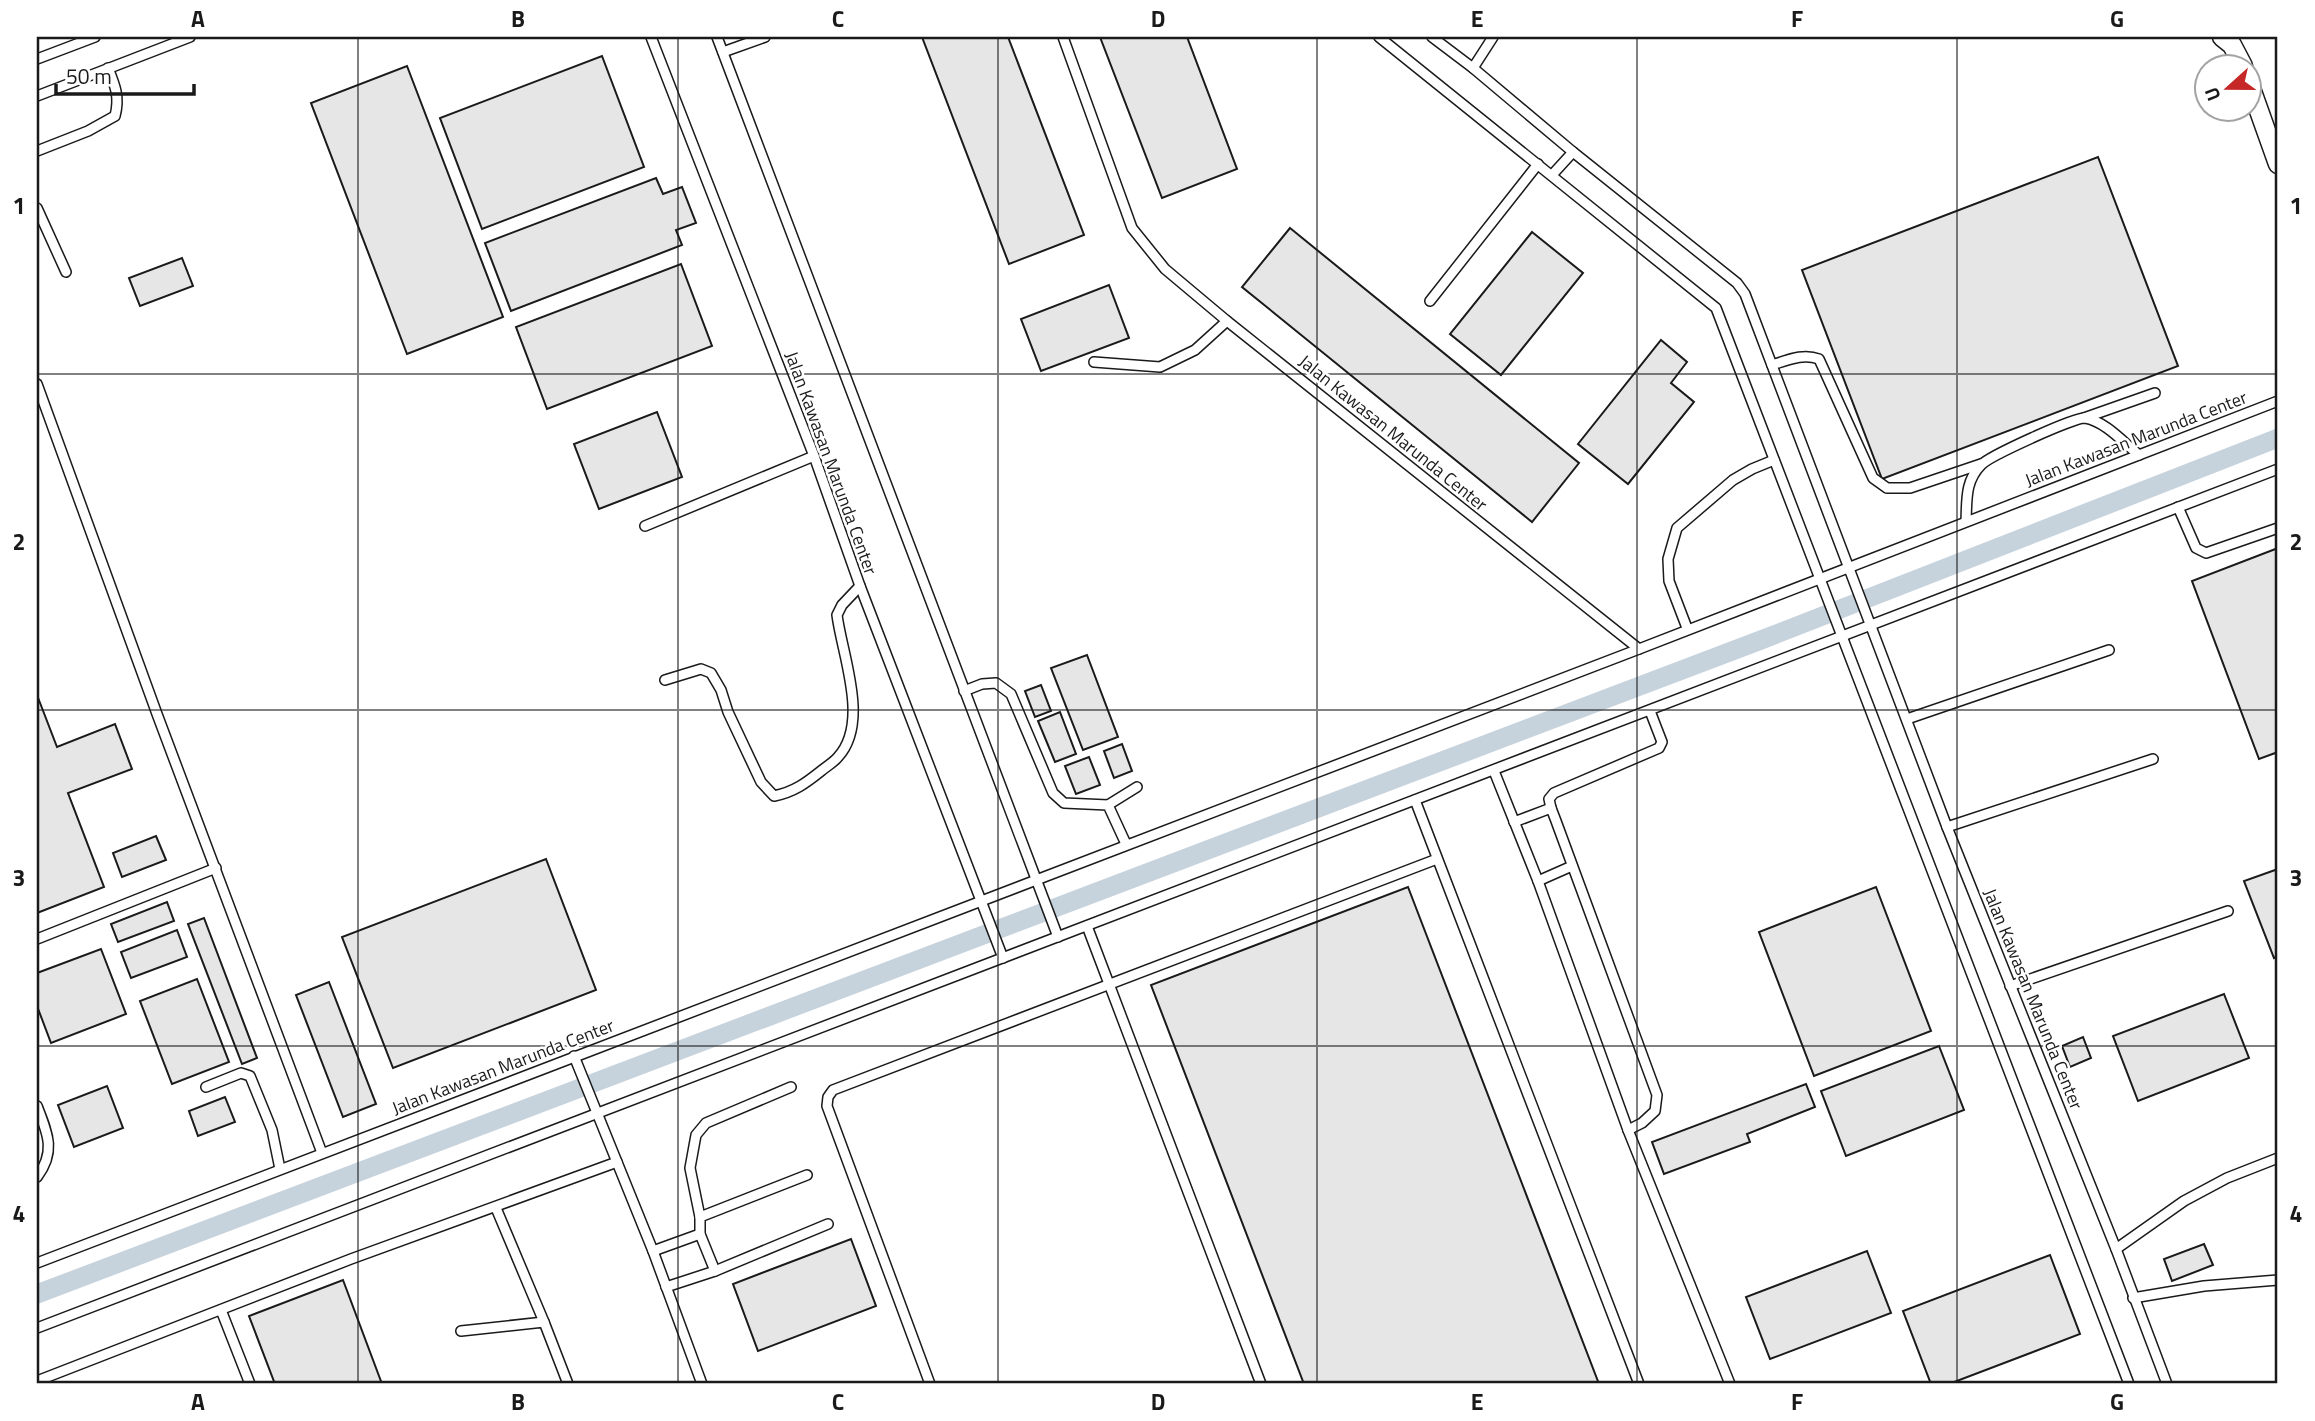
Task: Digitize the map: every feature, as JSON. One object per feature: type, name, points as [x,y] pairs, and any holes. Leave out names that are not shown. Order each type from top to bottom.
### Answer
[{"type":"street","points":[[2222,37],[2236,52]]},
{"type":"street","points":[[2262,118],[2278,164]]},
{"type":"lane","points":[[37,59],[96,37]]},
{"type":"lane","points":[[37,96],[190,37]]},
{"type":"lane","name":"Jalan Kawasan Marunda Center","points":[[651,37],[814,456],[860,586],[1002,955]]},
{"type":"lane","points":[[717,37],[1057,934]]},
{"type":"lane","points":[[723,52],[765,37]]},
{"type":"lane","name":"Jalan Kawasan Marunda Center","points":[[1063,37],[1132,228],[1165,269],[1639,649]]},
{"type":"lane","points":[[1380,37],[1712,303],[1719,314],[2129,1384]]},
{"type":"lane","name":"Jalan Kawasan Marunda Center","points":[[1432,37],[1474,68],[1573,152],[1737,283],[1745,294],[1947,827],[2116,1249],[2167,1384]]},
{"type":"lane","points":[[1474,68],[1493,37]]},
{"type":"lane","points":[[37,151],[88,131],[116,116],[119,101],[108,68]]},
{"type":"lane","points":[[1552,175],[1573,152]]},
{"type":"lane","points":[[1430,301],[1538,164]]},
{"type":"lane","points":[[37,208],[66,272]]},
{"type":"lane","points":[[1094,362],[1160,368],[1195,350],[1227,321]]},
{"type":"lane","points":[[1772,365],[1798,357],[1811,356],[1819,359],[1873,478],[1887,488],[1910,488],[1981,464],[2061,425],[2155,393]]},
{"type":"lane","points":[[37,384],[322,1153]]},
{"type":"lane","name":"Jalan Kawasan Marunda Center","points":[[37,1263],[1038,882],[1126,844],[1639,649],[1687,628],[1819,578],[1851,570],[1966,521],[2278,401]]},
{"type":"lane","points":[[2084,418],[2102,425],[2139,454]]},
{"type":"lane","points":[[645,526],[814,456]]},
{"type":"lane","points":[[1687,628],[1669,581],[1668,559],[1677,528],[1732,480],[1752,468],[1774,460]]},
{"type":"lane","points":[[1966,521],[1967,488],[1981,464]]},
{"type":"lane","points":[[37,1328],[595,1111],[1057,934],[1087,926],[1494,771],[2278,469]]},
{"type":"lane","points":[[2178,508],[2196,548],[2206,553],[2278,528]]},
{"type":"lane","points":[[664,680],[701,668],[711,673],[761,782],[774,796],[800,788],[838,757],[847,743],[853,721],[850,679],[837,615],[842,605],[860,586]]},
{"type":"lane","points":[[1907,719],[2109,650]]},
{"type":"lane","points":[[964,691],[982,684],[996,683],[1011,694],[1053,793],[1064,803],[1108,805],[1137,787]]},
{"type":"lane","points":[[1628,1130],[1642,1123],[1655,1111],[1657,1095],[1549,799],[1554,793],[1659,748],[1662,741],[1650,711]]},
{"type":"lane","points":[[1947,827],[2153,759]]},
{"type":"lane","points":[[1494,771],[1538,881],[1628,1130],[1730,1384]]},
{"type":"lane","points":[[1415,800],[1639,1384]]},
{"type":"lane","points":[[1108,805],[1126,844]]},
{"type":"lane","points":[[1514,822],[1551,808]]},
{"type":"lane","points":[[930,1384],[827,1106],[828,1097],[833,1090],[1437,859]]},
{"type":"lane","points":[[1538,881],[1573,866]]},
{"type":"lane","points":[[37,939],[216,869]]},
{"type":"lane","points":[[2010,986],[2228,911]]},
{"type":"lane","points":[[1087,926],[1261,1384]]},
{"type":"lane","points":[[575,1059],[653,1251],[702,1384]]},
{"type":"lane","points":[[205,1087],[241,1073],[250,1076],[272,1130],[280,1169]]},
{"type":"lane","points":[[715,1270],[700,1234],[700,1217],[690,1168],[696,1135],[706,1123],[791,1087]]},
{"type":"lane","points":[[37,1107],[50,1153],[37,1177]]},
{"type":"lane","points":[[2116,1249],[2184,1201],[2227,1178],[2278,1158]]},
{"type":"lane","points":[[37,1381],[351,1259],[617,1162]]},
{"type":"lane","points":[[700,1217],[807,1175]]},
{"type":"lane","points":[[496,1208],[568,1384]]},
{"type":"lane","points":[[666,1287],[828,1224]]},
{"type":"lane","points":[[653,1251],[700,1234]]},
{"type":"lane","points":[[2133,1297],[2204,1286],[2278,1280]]},
{"type":"lane","points":[[221,1310],[250,1384]]},
{"type":"lane","points":[[461,1331],[544,1322]]},
{"type":"building","points":[[922,37],[1008,37],[1084,235],[1009,264]]},
{"type":"building","points":[[1100,37],[1187,37],[1237,169],[1162,198]]},
{"type":"building","points":[[602,56],[644,167],[482,229],[440,118]]},
{"type":"building","points":[[407,66],[503,317],[407,354],[311,103]]},
{"type":"building","points":[[2098,157],[2178,366],[1882,479],[1802,270]]},
{"type":"building","points":[[656,178],[663,194],[682,187],[696,223],[676,230],[682,245],[511,311],[485,243]]},
{"type":"building","points":[[1290,228],[1579,463],[1532,522],[1242,287]]},
{"type":"building","points":[[1532,232],[1583,273],[1501,375],[1450,334]]},
{"type":"building","points":[[182,258],[193,286],[140,306],[129,278]]},
{"type":"building","points":[[681,264],[712,346],[547,409],[516,327]]},
{"type":"building","points":[[1109,285],[1129,338],[1041,371],[1021,319]]},
{"type":"building","points":[[1661,340],[1687,362],[1671,383],[1694,402],[1628,484],[1578,444]]},
{"type":"building","points":[[657,412],[682,477],[599,509],[574,444]]},
{"type":"building","points":[[2278,548],[2278,752],[2259,759],[2192,581]]},
{"type":"building","points":[[1087,655],[1118,737],[1083,750],[1051,668]]},
{"type":"building","points":[[1041,685],[1051,711],[1035,717],[1025,691]]},
{"type":"building","points":[[37,695],[57,747],[115,724],[132,769],[68,793],[104,887],[37,913]]},
{"type":"building","points":[[1060,712],[1076,754],[1055,762],[1038,721]]},
{"type":"building","points":[[1122,744],[1132,771],[1114,778],[1104,751]]},
{"type":"building","points":[[1089,757],[1100,785],[1076,794],[1065,766]]},
{"type":"building","points":[[156,836],[166,860],[122,877],[113,853]]},
{"type":"building","points":[[546,859],[596,990],[393,1068],[342,937]]},
{"type":"building","points":[[2278,869],[2278,956],[2274,958],[2244,881]]},
{"type":"building","points":[[1408,887],[1599,1384],[1304,1384],[1151,985]]},
{"type":"building","points":[[1876,887],[1931,1031],[1814,1076],[1759,932]]},
{"type":"building","points":[[167,902],[174,921],[118,942],[111,924]]},
{"type":"building","points":[[204,918],[257,1058],[242,1064],[188,924]]},
{"type":"building","points":[[177,930],[187,957],[131,978],[121,952]]},
{"type":"building","points":[[101,949],[126,1014],[51,1043],[37,1006],[37,973]]},
{"type":"building","points":[[197,979],[229,1062],[172,1084],[140,1001]]},
{"type":"building","points":[[329,982],[376,1104],[343,1117],[296,995]]},
{"type":"building","points":[[2224,994],[2249,1058],[2138,1101],[2113,1036]]},
{"type":"building","points":[[2083,1037],[2091,1058],[2070,1067],[2062,1046]]},
{"type":"building","points":[[1939,1046],[1964,1110],[1846,1156],[1821,1091]]},
{"type":"building","points":[[1806,1084],[1815,1107],[1747,1134],[1750,1142],[1664,1174],[1652,1142]]},
{"type":"building","points":[[107,1086],[123,1128],[74,1147],[58,1105]]},
{"type":"building","points":[[225,1097],[235,1122],[198,1136],[189,1111]]},
{"type":"building","points":[[851,1239],[876,1306],[758,1351],[733,1284]]},
{"type":"building","points":[[2204,1244],[2213,1265],[2172,1281],[2164,1259]]},
{"type":"building","points":[[1867,1251],[1891,1313],[1770,1359],[1746,1297]]},
{"type":"building","points":[[2050,1255],[2080,1334],[1949,1384],[1931,1384],[1903,1311]]},
{"type":"building","points":[[343,1280],[382,1384],[275,1384],[249,1316]]},
{"type":"waterway","points":[[37,1294],[1761,640],[2278,438]]}]
